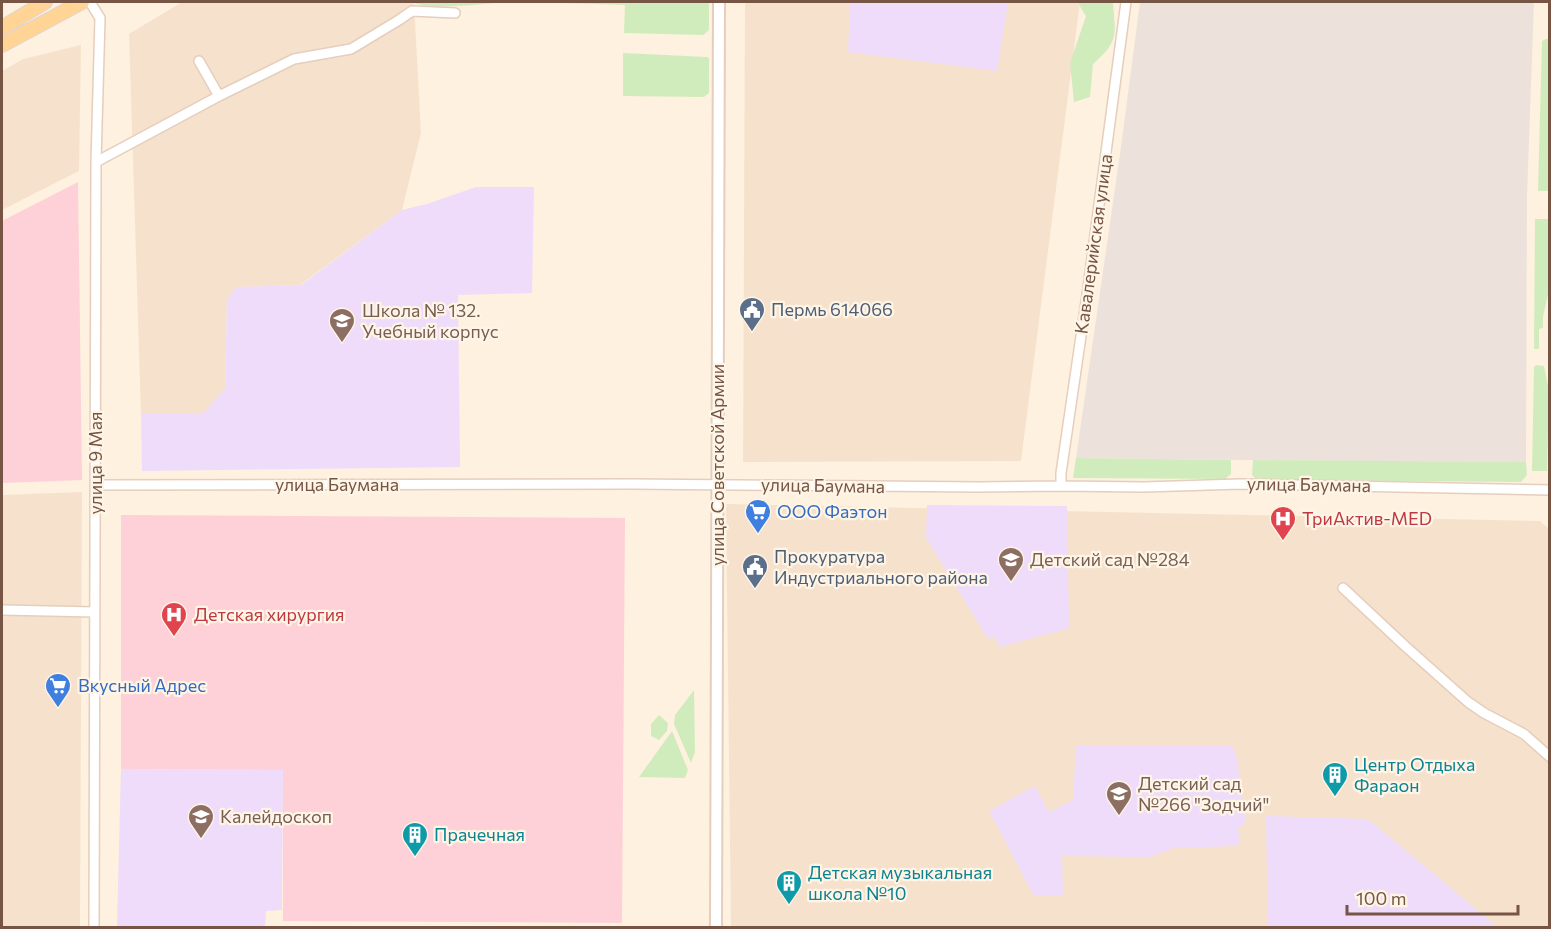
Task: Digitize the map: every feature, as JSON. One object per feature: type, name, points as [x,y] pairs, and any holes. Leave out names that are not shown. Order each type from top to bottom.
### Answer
[{"type":"main road","points":[[2,28],[45,2]]},
{"type":"main road","points":[[2,45],[82,2]]},
{"type":"street","name":"улица 9 Мая","points":[[90,2],[100,18],[96,162],[94,927]]},
{"type":"street","name":"улица Советской Армии","points":[[717,927],[719,2]]},
{"type":"street","name":"Кавалерийская улица","points":[[1062,486],[1061,473],[1126,2]]},
{"type":"street","points":[[96,162],[294,59],[351,49],[399,20],[410,6],[422,10],[455,13]]},
{"type":"street","points":[[198,61],[219,96]]},
{"type":"street","name":"улица Баумана","points":[[96,485],[1144,487],[1240,484],[1550,490]]},
{"type":"street","points":[[1343,588],[1468,702],[1524,734],[1550,757]]},
{"type":"street","points":[[2,610],[95,612]]},
{"type":"shaded area","points":[[182,2],[414,2],[421,133],[402,210],[300,285],[236,287],[227,300],[225,389],[202,414],[141,414],[129,34]]},
{"type":"shaded area","points":[[745,2],[1080,2],[1021,461],[743,462]]},
{"type":"shaded area","points":[[850,2],[1008,2],[997,71],[848,52]]},
{"type":"shaded area","points":[[1140,2],[1534,2],[1527,196],[1526,462],[1076,458]]},
{"type":"shaded area","points":[[81,45],[79,171],[2,210],[2,71],[23,59]]},
{"type":"shaded area","points":[[78,182],[82,480],[2,483],[2,221]]},
{"type":"shaded area","name":"Школа № 132. Учебный корпус","points":[[476,187],[534,187],[532,293],[458,295],[460,467],[142,471],[141,414],[202,414],[225,389],[227,300],[236,287],[301,285],[402,210]]},
{"type":"shaded area","points":[[82,492],[80,927],[2,927],[2,495]]},
{"type":"shaded area","points":[[726,504],[1540,521],[1550,530],[1549,927],[731,927]]},
{"type":"shaded area","name":"Детский сад №284","points":[[927,505],[1067,506],[1069,628],[1000,647],[994,636],[988,639],[926,538]]},
{"type":"shaded area","points":[[121,515],[625,518],[622,923],[283,921],[283,770],[121,769]]},
{"type":"shaded area","name":"Детский сад №266 \"Зодчий\"","points":[[1232,745],[1237,758],[1246,823],[1238,828],[1240,841],[1236,846],[1174,848],[1150,857],[1062,856],[1063,896],[1034,896],[989,811],[1035,786],[1049,812],[1073,800],[1076,746]]},
{"type":"shaded area","name":"Калейдоскоп","points":[[121,769],[283,770],[282,910],[266,911],[265,927],[117,926]]},
{"type":"shaded area","name":"Детский сад №266 \"Зодчий\"","points":[[1266,816],[1368,819],[1495,927],[1268,927]]},
{"type":"green space","points":[[414,2],[512,2],[435,6]]},
{"type":"green space","points":[[529,2],[709,2],[709,30],[703,35],[624,33],[625,5]]},
{"type":"green space","points":[[1079,2],[1113,2],[1115,30],[1112,43],[1093,64],[1090,97],[1074,102],[1070,63],[1086,16]]},
{"type":"green space","points":[[1550,39],[1549,191],[1538,191],[1542,41]]},
{"type":"green space","points":[[623,53],[707,57],[709,58],[709,93],[704,97],[623,96]]},
{"type":"green space","points":[[1535,219],[1549,220],[1550,285],[1543,328],[1539,329],[1539,349],[1534,349]]},
{"type":"green space","points":[[1544,366],[1549,391],[1547,471],[1532,471],[1534,367]]},
{"type":"green space","points":[[1076,458],[1231,460],[1231,474],[1225,479],[1073,478]]},
{"type":"green space","points":[[1253,460],[1526,462],[1527,475],[1521,482],[1257,480],[1252,475]]},
{"type":"green space","points":[[694,690],[695,752],[691,763],[674,724],[675,715]]},
{"type":"green space","points":[[659,715],[668,723],[667,731],[659,740],[651,736],[651,724]]},
{"type":"green space","points":[[672,731],[688,770],[685,778],[639,777]]},
{"type":"place","name":"Пермь 614066","points":[[752,333]]},
{"type":"place","name":"Школа № 132. Учебный корпус","points":[[342,344]]},
{"type":"place","name":"ООО Фаэтон","points":[[758,535]]},
{"type":"place","name":"ТриАктив-MED","points":[[1283,542]]},
{"type":"place","name":"Детский сад №284","points":[[1011,583]]},
{"type":"place","name":"Прокуратура Индустриального района","points":[[755,590]]},
{"type":"place","name":"Детская хирургия","points":[[174,638]]},
{"type":"place","name":"Вкусный Адрес","points":[[58,709]]},
{"type":"place","name":"Центр Отдыха Фараон","points":[[1335,798]]},
{"type":"place","name":"Детский сад №266 \"Зодчий\"","points":[[1119,817]]},
{"type":"place","name":"Калейдоскоп","points":[[201,840]]},
{"type":"place","name":"Прачечная","points":[[415,858]]},
{"type":"place","name":"Детская музыкальная школа №10","points":[[789,906]]}]
